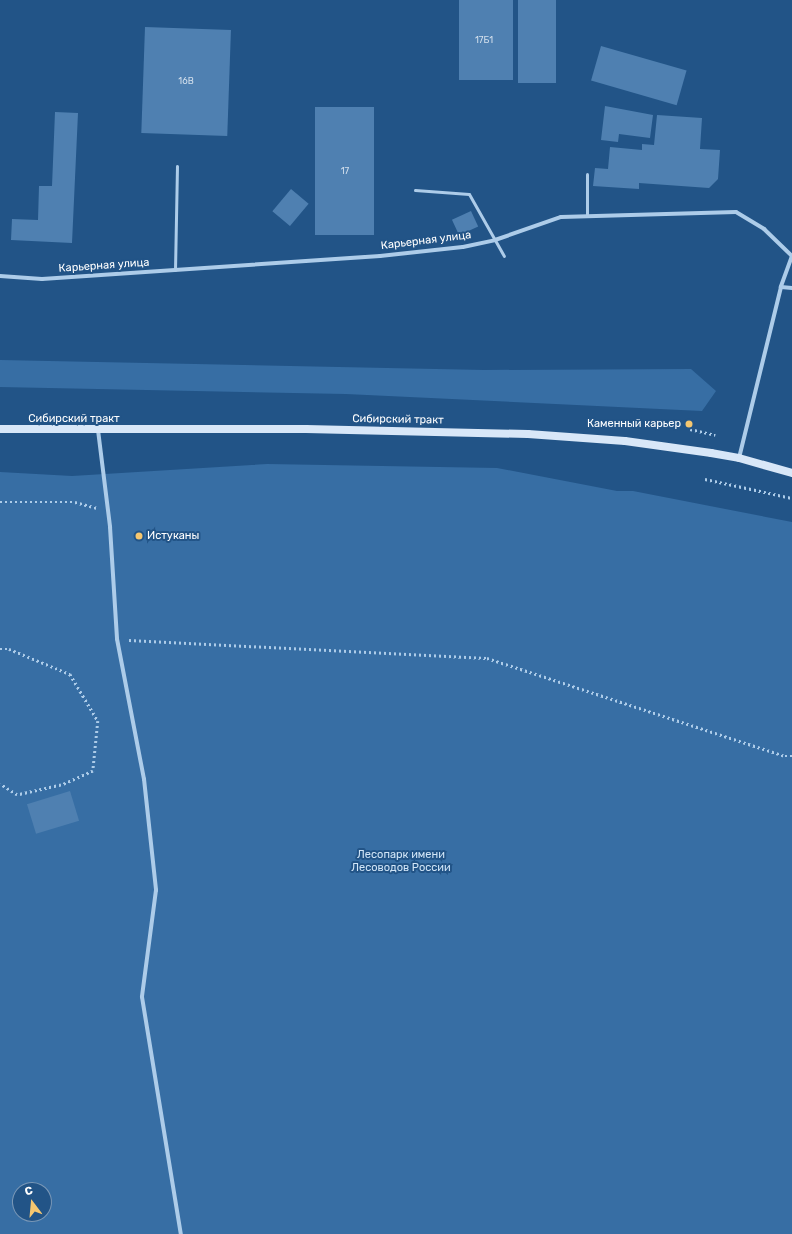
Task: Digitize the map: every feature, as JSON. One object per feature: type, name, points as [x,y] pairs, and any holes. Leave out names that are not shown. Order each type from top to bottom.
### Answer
[{"type":"main road","name":"Сибирский тракт","points":[[0,429],[306,429],[528,434],[624,441],[739,458],[792,473]]},
{"type":"street","name":"Карьерная улица","points":[[0,276],[42,279],[380,256],[463,247],[495,240],[561,217],[736,212],[764,229],[792,256],[781,287],[739,458]]},
{"type":"street","points":[[781,287],[792,288]]},
{"type":"street","points":[[98,430],[110,527],[117,639],[144,779],[156,890],[142,996],[181,1234]]},
{"type":"lane","points":[[175,270],[177,166]]},
{"type":"lane","points":[[587,216],[588,174]]},
{"type":"lane","points":[[415,190],[470,194],[504,256]]},
{"type":"path","points":[[690,427],[690,430],[714,435]]},
{"type":"path","points":[[705,479],[792,498]]},
{"type":"path","points":[[0,502],[76,502],[98,508],[110,527]]},
{"type":"path","points":[[117,639],[487,658],[785,756],[792,756]]},
{"type":"path","points":[[0,649],[9,648],[70,674],[98,721],[93,771],[61,785],[17,795],[0,784]]},
{"type":"green space","points":[[0,360],[484,370],[691,369],[716,391],[702,411],[346,394],[0,387]]},
{"type":"green space","name":"Лесопарк имени Лесоводов России","points":[[267,464],[497,468],[617,491],[633,491],[792,522],[792,1234],[0,1234],[0,472],[72,476]]},
{"type":"building","points":[[459,0],[513,0],[513,80],[459,80]]},
{"type":"building","points":[[518,0],[556,0],[556,83],[518,83]]},
{"type":"building","points":[[145,27],[231,30],[227,136],[141,133]]},
{"type":"building","points":[[601,46],[687,71],[677,105],[591,81]]},
{"type":"building","points":[[605,106],[653,115],[650,138],[619,134],[618,142],[601,140]]},
{"type":"building","points":[[315,107],[374,107],[374,235],[315,235]]},
{"type":"building","points":[[55,112],[78,113],[72,243],[11,240],[12,219],[38,220],[39,186],[52,186]]},
{"type":"building","points":[[657,115],[702,118],[700,149],[720,150],[718,179],[709,188],[639,183],[639,189],[593,186],[595,168],[608,169],[610,147],[642,150],[642,144],[654,145]]},
{"type":"building","points":[[291,189],[309,204],[290,226],[272,211]]},
{"type":"building","points":[[471,211],[478,226],[459,235],[452,220]]},
{"type":"building","points":[[70,791],[79,821],[36,834],[27,804]]},
{"type":"place","name":"Каменный карьер","points":[[689,424]]},
{"type":"place","name":"Истуканы","points":[[139,536]]}]
